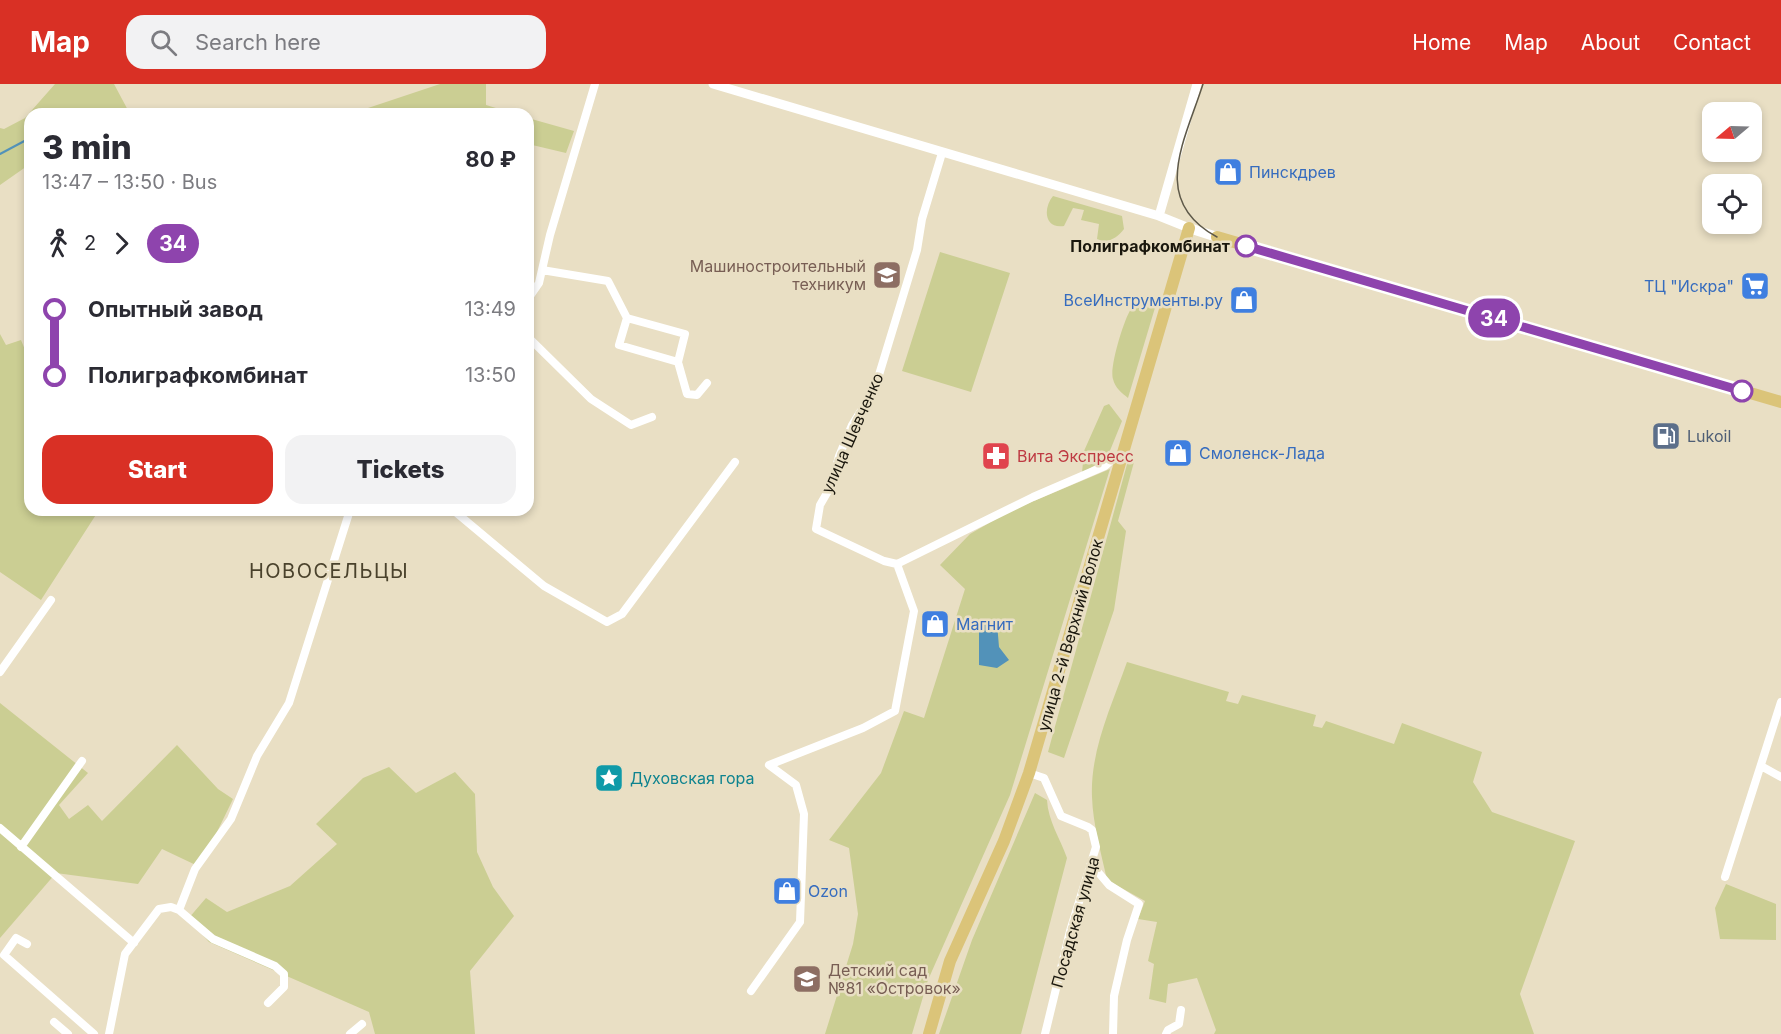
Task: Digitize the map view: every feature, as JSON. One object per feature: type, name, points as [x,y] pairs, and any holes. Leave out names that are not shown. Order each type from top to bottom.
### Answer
[{"type":"main road","points":[[1189,228],[1781,402]]},
{"type":"main road","name":"улица 2-й Верхний Волок","points":[[929,1034],[950,961],[1004,841],[1029,773],[1189,228]]},
{"type":"street","points":[[534,290],[539,283],[595,84]]},
{"type":"street","points":[[713,84],[1160,216],[1189,228]]},
{"type":"street","points":[[1160,216],[1197,84]]},
{"type":"street","name":"улица Шевченко","points":[[897,564],[890,564],[816,529],[820,505],[831,486],[839,456],[852,425],[875,388],[917,250],[922,219],[942,153]]},
{"type":"street","points":[[542,270],[608,281],[627,318],[619,345],[678,362]]},
{"type":"street","points":[[627,318],[685,334],[678,362],[687,394],[697,395],[707,383]]},
{"type":"street","points":[[534,343],[591,399],[631,425],[652,417]]},
{"type":"street","points":[[751,991],[800,922],[804,814],[796,785],[770,765],[863,728],[895,711],[914,611],[897,564],[1033,497],[1122,458]]},
{"type":"street","points":[[460,516],[544,586],[607,622],[622,614],[735,462]]},
{"type":"street","points":[[179,909],[195,869],[231,819],[257,756],[289,703],[348,516]]},
{"type":"street","points":[[0,672],[51,600]]},
{"type":"street","points":[[1725,877],[1781,702]]},
{"type":"street","points":[[21,847],[82,761]]},
{"type":"street","points":[[1761,766],[1781,777]]},
{"type":"street","name":"Посадская улица","points":[[1029,773],[1044,778],[1061,816],[1084,824],[1092,830],[1096,847],[1070,931],[1045,1034]]},
{"type":"street","points":[[0,828],[134,943]]},
{"type":"street","points":[[1091,868],[1098,872],[1109,885],[1139,904],[1127,940],[1114,996],[1113,1034]]},
{"type":"street","points":[[109,1034],[125,954],[159,909],[171,907],[179,909],[213,939],[274,966],[284,974],[284,987],[268,1003]]},
{"type":"street","points":[[27,944],[16,938],[4,955],[94,1034]]},
{"type":"street","points":[[1166,1034],[1168,1030],[1179,1024],[1181,1010]]},
{"type":"street","points":[[54,1022],[68,1034]]},
{"type":"street","points":[[350,1034],[362,1024]]},
{"type":"green space","points":[[55,84],[114,84],[127,108],[34,108]]},
{"type":"green space","points":[[440,84],[486,84],[486,105],[496,108],[368,108]]},
{"type":"green space","points":[[24,119],[24,168],[0,185],[0,128],[4,129]]},
{"type":"green space","points":[[534,120],[574,131],[566,153],[534,145]]},
{"type":"green space","points":[[1053,196],[1122,216],[1124,229],[1112,239],[1105,241],[1097,239],[1099,224],[1081,220],[1084,210],[1073,208],[1064,226],[1052,224],[1047,217],[1047,212]]},
{"type":"green space","points":[[940,252],[1010,273],[971,392],[902,371]]},
{"type":"green space","points":[[1156,299],[1128,398],[1117,388],[1113,379],[1113,365],[1118,344],[1131,309]]},
{"type":"green space","points":[[0,334],[6,345],[21,340],[24,347],[24,516],[95,516],[41,600],[0,572]]},
{"type":"green space","points":[[1109,404],[1122,421],[1107,458],[1082,473],[1084,451],[1104,406]]},
{"type":"green space","points":[[1129,457],[1134,462],[1118,521],[1126,531],[1114,610],[1064,758],[1048,752]]},
{"type":"green space","points":[[1110,469],[1010,795],[928,980],[912,1034],[825,1034],[853,944],[858,914],[849,848],[829,840],[881,773],[904,711],[924,718],[965,589],[940,565],[970,534],[1010,511]]},
{"type":"green space","points":[[1127,662],[1229,692],[1226,701],[1238,704],[1242,695],[1316,715],[1313,726],[1322,728],[1326,721],[1394,744],[1402,723],[1482,752],[1473,782],[1492,812],[1575,841],[1520,994],[1534,1034],[1214,1034],[1216,1030],[1197,978],[1168,984],[1166,1003],[1149,999],[1154,964],[1148,961],[1157,922],[1138,919],[1145,901],[1107,880],[1092,797],[1092,779],[1098,745]]},
{"type":"green space","points":[[0,703],[88,773],[59,805],[69,819],[88,805],[102,821],[177,745],[218,789],[233,799],[200,867],[162,849],[138,884],[56,873],[0,938]]},
{"type":"green space","points":[[389,767],[416,793],[455,772],[475,794],[477,852],[493,887],[514,916],[470,971],[475,1034],[375,1034],[369,1012],[209,942],[188,919],[206,898],[227,912],[290,886],[337,844],[316,824],[363,778]]},
{"type":"green space","points":[[1035,793],[1047,800],[1052,822],[1067,858],[1021,1034],[939,1034],[972,940]]},
{"type":"green space","points":[[1726,884],[1776,904],[1776,940],[1720,939],[1715,908]]},
{"type":"water","points":[[997,623],[999,647],[1009,660],[997,668],[979,665],[979,629],[985,624]]},
{"type":"waterway","points":[[0,154],[24,141]]},
{"type":"tram line","points":[[1203,84],[1182,148],[1178,168],[1178,187],[1184,206],[1196,222],[1217,237]]},
{"type":"bus line","name":"34","points":[[1246,246],[1742,391]]},
{"type":"place","name":"Пинскдрев","points":[[1228,172]]},
{"type":"place","name":"Полиграфкомбинат","points":[[1246,246]]},
{"type":"place","name":"Машиностроительный техникум","points":[[887,275]]},
{"type":"place","name":"ТЦ \"Искра\"","points":[[1755,286]]},
{"type":"place","name":"ВсеИнструменты.ру","points":[[1244,300]]},
{"type":"place","name":"Lukoil","points":[[1666,436]]},
{"type":"place","name":"Смоленск-Лада","points":[[1178,453]]},
{"type":"place","name":"Вита Экспресс","points":[[996,456]]},
{"type":"place","name":"Магнит","points":[[935,624]]},
{"type":"place","name":"Духовская гора","points":[[609,778]]},
{"type":"place","name":"Ozon","points":[[787,891]]},
{"type":"place","name":"Детский сад №81 «Островок»","points":[[807,979]]},
{"type":"district","name":"НОВОСЕЛЬЦЫ","points":[[329,571]]}]
